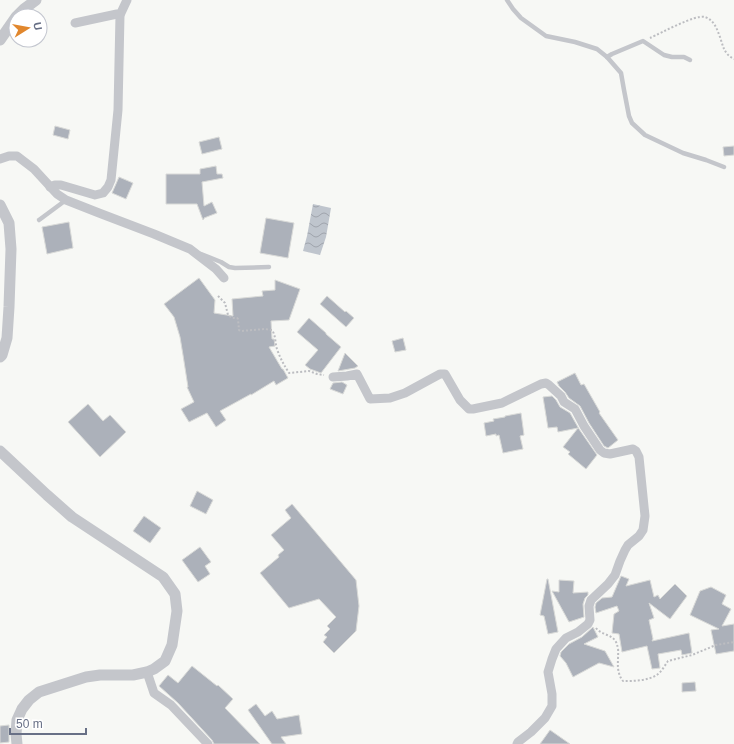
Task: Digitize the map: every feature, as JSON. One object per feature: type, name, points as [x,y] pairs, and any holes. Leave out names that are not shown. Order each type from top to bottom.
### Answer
[{"type":"street","points":[[25,8],[36,0]]},
{"type":"street","points":[[50,187],[61,185],[95,195],[103,193],[111,180],[118,110],[120,15],[127,0]]},
{"type":"street","points":[[75,23],[117,14],[120,15]]},
{"type":"street","points":[[0,40],[8,29]]},
{"type":"street","points":[[0,159],[9,156],[17,156],[34,169],[57,194],[66,200],[190,249],[216,269],[224,278]]},
{"type":"street","points":[[0,205],[9,223],[11,249],[7,338],[0,357]]},
{"type":"street","points":[[333,377],[357,374],[370,399],[390,398],[405,393],[440,374],[445,374],[460,400],[469,409],[473,410],[502,403],[541,384],[546,384],[561,396],[564,402],[575,408],[584,426],[600,450],[604,453],[610,454],[633,449],[636,451],[639,457],[645,516],[643,530],[639,536],[628,545],[615,575],[608,584],[590,600],[590,620],[588,624],[578,632],[566,638],[556,649],[548,672],[552,694],[552,706],[545,718],[518,742],[518,744]]},
{"type":"street","points":[[0,451],[72,517],[163,577],[175,594],[177,611],[172,645],[165,661],[147,672],[133,675],[100,675],[86,677],[39,692],[29,700],[22,709],[17,720],[17,744]]},
{"type":"street","points":[[147,672],[154,693],[171,706],[208,744]]},
{"type":"lane","points":[[506,0],[521,18],[546,36],[575,42],[597,49],[607,57],[621,73],[626,103],[632,123],[645,135],[683,153],[724,167]]},
{"type":"lane","points":[[607,57],[643,41],[664,55],[684,57],[690,60]]},
{"type":"lane","points":[[39,220],[66,200]]},
{"type":"lane","points":[[190,249],[229,267],[269,267]]},
{"type":"path","points":[[643,41],[692,19],[703,16],[713,22],[725,51],[730,58],[734,59]]},
{"type":"path","points":[[218,296],[226,303],[228,315],[232,318],[238,319],[239,330],[272,330],[274,333],[276,348],[289,373],[309,371],[333,377]]},
{"type":"path","points":[[590,620],[598,631],[613,638],[617,643],[618,672],[623,681],[634,681],[648,678],[659,674],[668,661],[692,656],[716,645],[734,642]]},
{"type":"water","points":[[313,204],[331,208],[326,237],[320,255],[303,251]]},
{"type":"building","points":[[55,126],[70,130],[68,139],[53,135]]},
{"type":"building","points":[[219,137],[222,149],[202,154],[199,142]]},
{"type":"building","points":[[734,146],[734,155],[724,156],[723,147]]},
{"type":"building","points":[[216,166],[217,174],[222,174],[223,178],[202,182],[204,206],[212,202],[217,213],[204,218],[203,220],[197,204],[166,204],[166,174],[200,174],[200,169]]},
{"type":"building","points":[[119,177],[133,183],[126,199],[112,193]]},
{"type":"building","points":[[266,218],[294,223],[288,258],[260,253]]},
{"type":"building","points":[[69,222],[73,248],[47,254],[42,227]]},
{"type":"building","points":[[199,278],[215,300],[214,313],[233,316],[232,299],[263,296],[262,291],[275,290],[275,280],[300,289],[289,320],[271,321],[272,339],[274,339],[275,346],[269,347],[288,378],[276,385],[274,381],[220,411],[226,420],[216,427],[207,413],[189,422],[181,409],[194,402],[187,387],[180,337],[174,317],[164,304]]},
{"type":"building","points":[[327,296],[354,318],[346,327],[320,304]]},
{"type":"building","points":[[309,318],[341,347],[321,373],[310,369],[305,365],[318,350],[297,332]]},
{"type":"building","points":[[403,338],[406,350],[395,352],[392,341]]},
{"type":"building","points":[[345,353],[358,366],[355,368],[338,371]]},
{"type":"building","points":[[575,373],[581,385],[584,384],[600,412],[599,413],[618,440],[608,448],[604,446],[580,406],[569,398],[557,382]]},
{"type":"building","points":[[342,382],[347,385],[343,394],[330,389],[333,383]]},
{"type":"building","points":[[552,396],[560,407],[570,413],[597,455],[586,469],[568,454],[570,452],[563,447],[578,428],[558,432],[557,427],[548,428],[543,397]]},
{"type":"building","points":[[88,404],[103,421],[110,415],[126,432],[100,457],[68,422]]},
{"type":"building","points":[[521,413],[524,435],[520,436],[523,449],[503,453],[499,435],[496,436],[496,434],[486,436],[484,423],[494,421],[493,419]]},
{"type":"building","points":[[197,491],[213,500],[206,514],[190,506]]},
{"type":"building","points":[[292,504],[356,580],[359,606],[356,631],[334,653],[323,642],[327,637],[324,635],[330,629],[327,626],[336,617],[319,599],[289,608],[260,573],[279,557],[278,555],[284,550],[271,535],[291,518],[285,510]]},
{"type":"building","points":[[144,516],[161,528],[150,543],[133,531]]},
{"type":"building","points":[[200,547],[211,562],[205,566],[210,574],[198,582],[182,560]]},
{"type":"building","points":[[621,576],[629,579],[626,586],[650,580],[654,597],[658,595],[660,599],[675,584],[687,596],[670,619],[649,603],[654,618],[649,620],[653,639],[652,641],[689,633],[692,653],[682,655],[681,650],[658,654],[660,668],[652,669],[647,646],[622,652],[619,634],[612,633],[614,614],[619,611],[617,606],[596,613],[595,607],[596,603],[602,598],[612,597]]},
{"type":"building","points":[[547,579],[558,632],[548,634],[544,616],[540,615]]},
{"type":"building","points":[[559,580],[574,581],[573,593],[588,592],[583,604],[584,617],[569,622],[552,591],[559,592]]},
{"type":"building","points":[[711,587],[726,595],[722,604],[731,609],[722,626],[734,624],[734,651],[716,654],[711,630],[719,629],[690,615],[700,591]]},
{"type":"building","points":[[593,627],[598,637],[584,644],[605,651],[614,667],[599,663],[573,677],[566,663],[560,656],[561,652],[569,644],[582,637]]},
{"type":"building","points":[[192,666],[217,686],[218,685],[233,699],[225,708],[260,744],[214,744],[178,703],[159,686],[168,675],[178,683]]},
{"type":"building","points":[[695,682],[696,691],[682,692],[682,683]]},
{"type":"building","points":[[256,704],[265,716],[272,711],[277,719],[299,715],[302,734],[281,737],[286,744],[272,744],[248,710]]},
{"type":"building","points":[[9,725],[9,742],[0,743],[0,726]]},
{"type":"building","points":[[550,730],[570,744],[540,744]]}]
